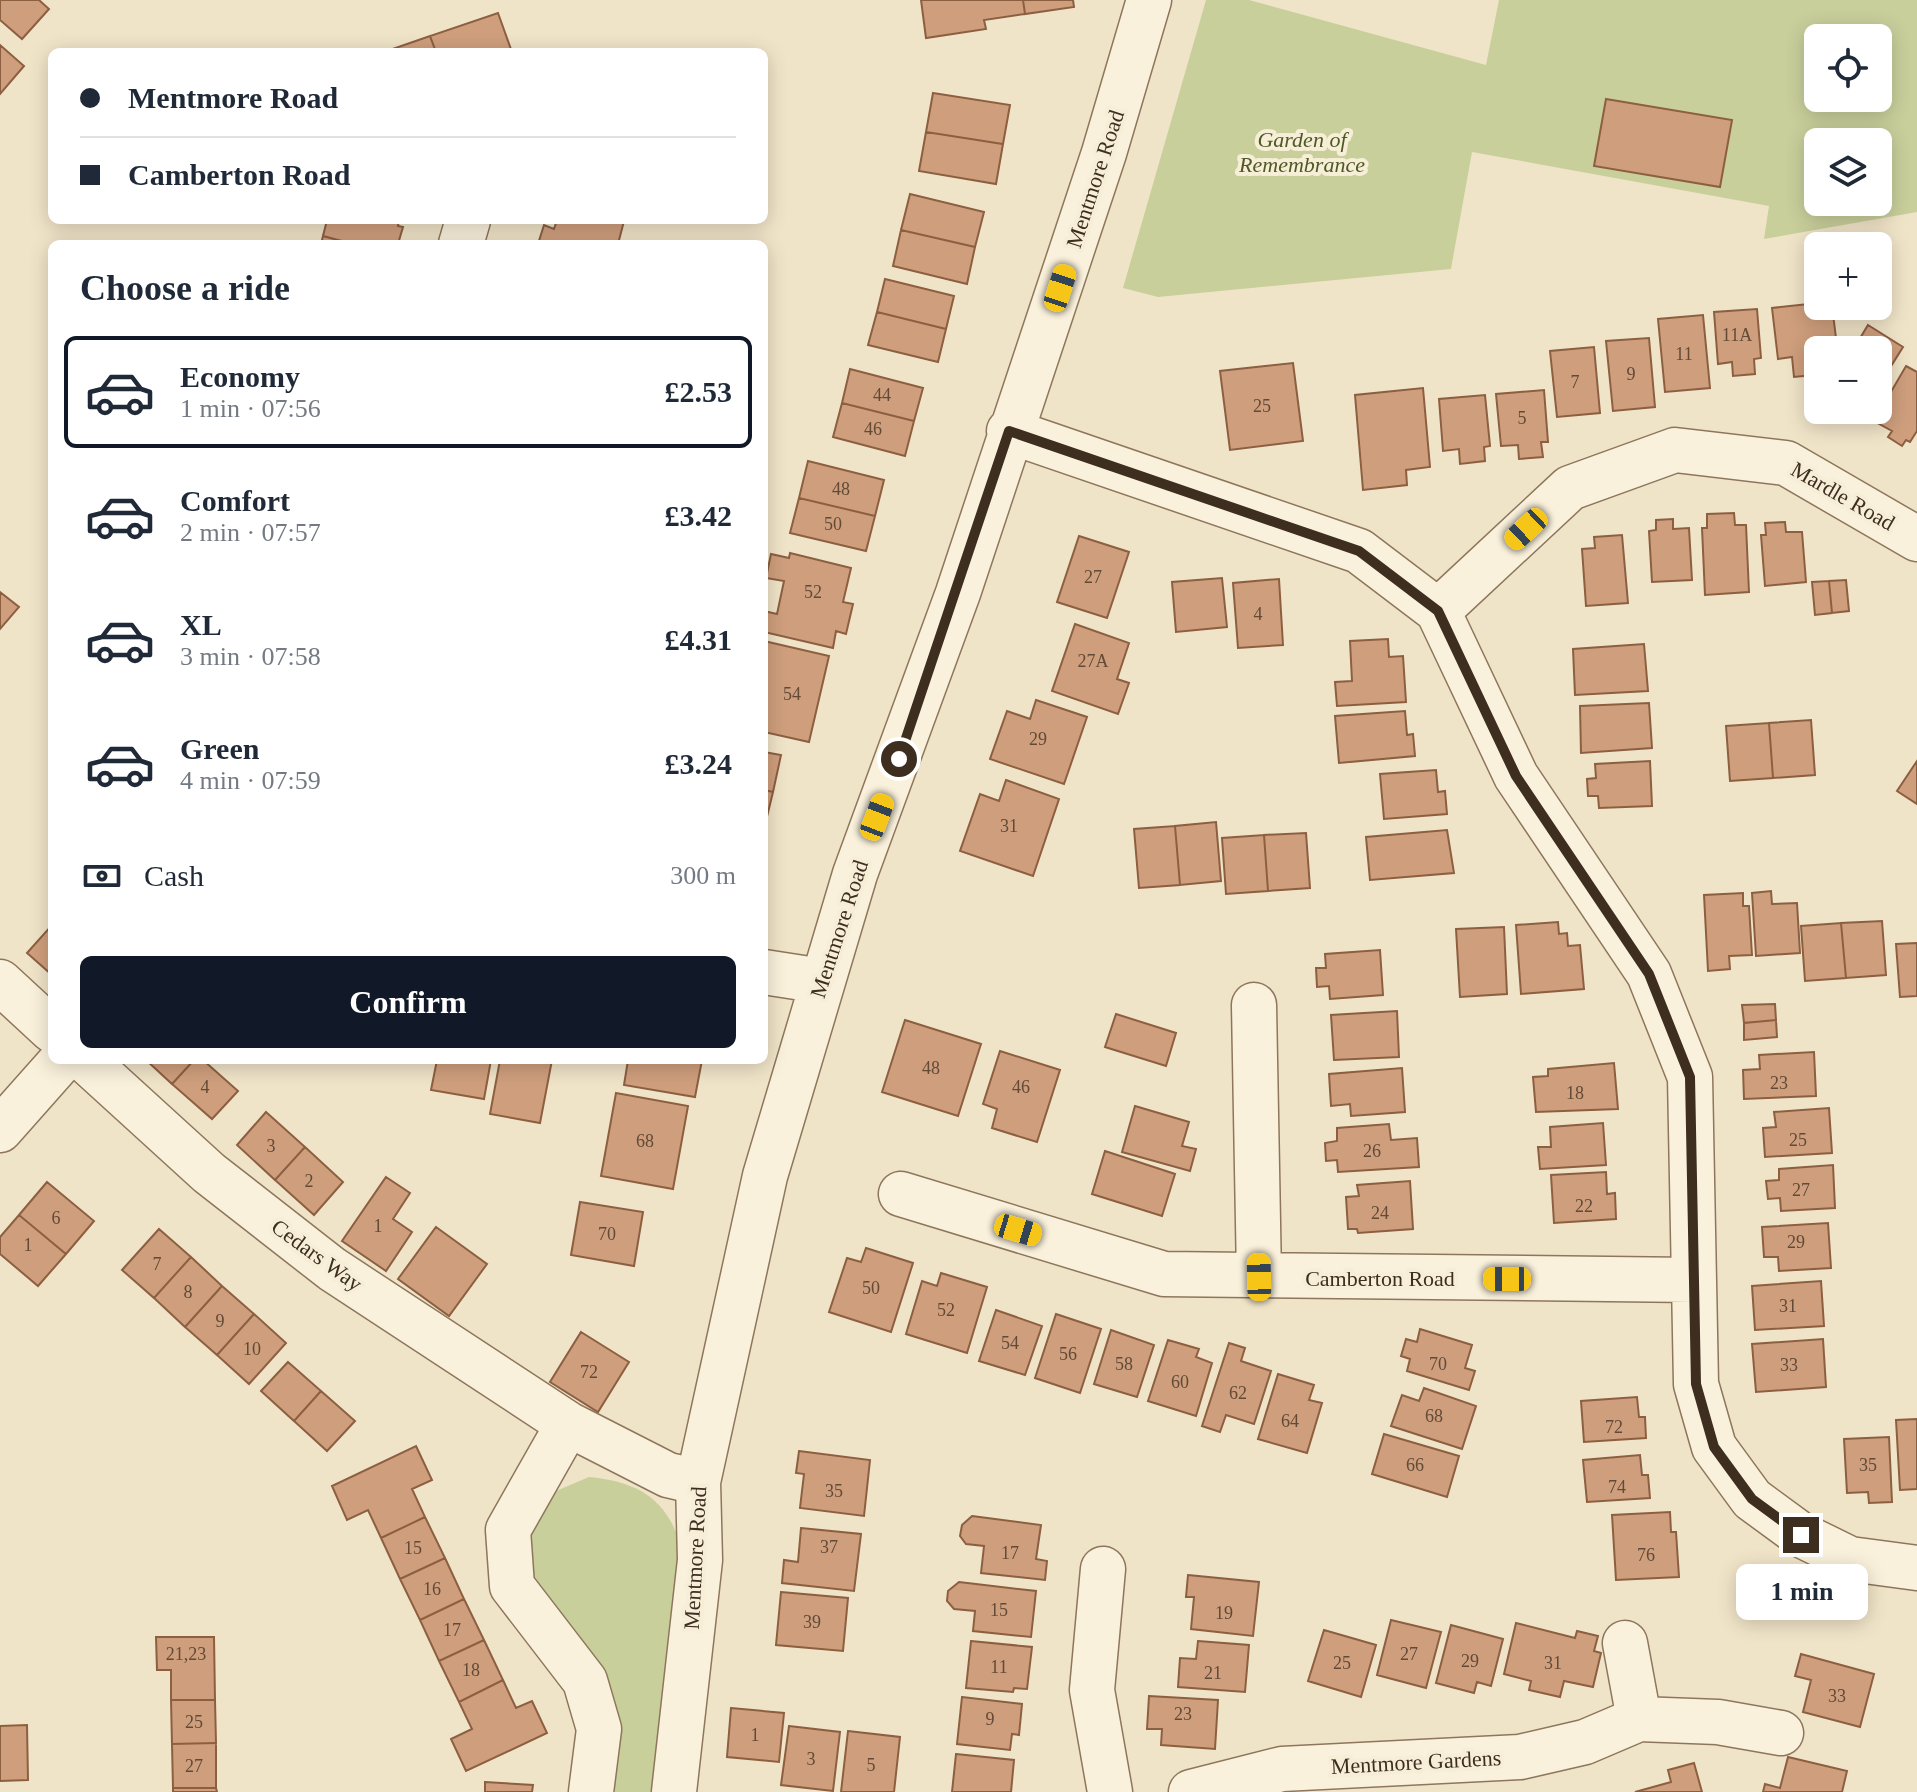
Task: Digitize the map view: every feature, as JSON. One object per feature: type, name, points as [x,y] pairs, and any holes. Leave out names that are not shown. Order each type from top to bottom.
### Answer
[{"type":"street","name":"Mentmore Road","points":[[674,1792],[700,1560],[698,1482],[765,1176],[855,874],[958,593],[1009,431],[1104,153],[1149,0]]},
{"type":"street","points":[[1009,431],[1359,551],[1438,611],[1516,776],[1649,974],[1690,1077],[1696,1384],[1714,1447],[1752,1499],[1801,1535],[1850,1559],[1917,1568]]},
{"type":"street","name":"Mardle Road","points":[[1438,611],[1570,488],[1675,450],[1786,463],[1917,539]]},
{"type":"street","points":[[768,973],[822,981]]},
{"type":"street","points":[[0,982],[48,1026]]},
{"type":"street","points":[[1254,1005],[1259,1277]]},
{"type":"street","points":[[0,1130],[58,1064]]},
{"type":"street","name":"Cedars Way","points":[[89,1064],[209,1173],[332,1269],[568,1424],[668,1475],[698,1482]]},
{"type":"street","name":"Camberton Road","points":[[901,1194],[1164,1274],[1693,1280]]},
{"type":"street","points":[[568,1424],[508,1530],[512,1586],[585,1681],[599,1729],[591,1792]]},
{"type":"street","points":[[1103,1569],[1092,1690],[1110,1792]]},
{"type":"street","points":[[1625,1643],[1639,1719]]},
{"type":"street","name":"Mentmore Gardens","points":[[1191,1792],[1282,1769],[1520,1757],[1585,1742],[1639,1719],[1718,1722],[1781,1733]]},
{"type":"green space","name":"Garden of Remembrance","points":[[1206,0],[1249,0],[1486,65],[1499,0],[1917,0],[1917,212],[1764,239],[1769,206],[1472,152],[1451,269],[1158,297],[1123,288]]},
{"type":"green space","points":[[589,1477],[624,1484],[651,1498],[671,1521],[683,1555],[652,1792],[612,1792],[519,1569],[530,1516],[556,1491]]},
{"type":"building","points":[[0,0],[39,0],[49,9],[22,39],[0,20]]},
{"type":"building","points":[[921,0],[1023,0],[1025,14],[984,20],[986,29],[926,38]]},
{"type":"building","points":[[1023,0],[1073,0],[1074,7],[1025,14]]},
{"type":"building","points":[[498,13],[511,48],[434,48],[430,36]]},
{"type":"building","points":[[430,36],[434,48],[396,48]]},
{"type":"building","points":[[0,45],[24,66],[0,94]]},
{"type":"building","points":[[933,93],[1010,105],[1003,144],[926,132]]},
{"type":"building","points":[[1606,99],[1732,120],[1720,187],[1594,166]]},
{"type":"building","points":[[926,132],[1003,144],[996,184],[919,171]]},
{"type":"building","points":[[910,194],[984,212],[975,247],[901,230]]},
{"type":"building","points":[[326,224],[398,224],[403,227],[399,240],[338,240],[323,236]]},
{"type":"building","points":[[556,224],[623,224],[619,240],[539,240],[544,225],[554,229]]},
{"type":"building","points":[[901,230],[975,247],[967,284],[893,266]]},
{"type":"building","points":[[885,279],[954,296],[946,329],[877,312]]},
{"type":"building","points":[[1804,305],[1804,320],[1834,320],[1836,336],[1804,336],[1804,376],[1794,377],[1792,357],[1778,359],[1772,308]]},
{"type":"building","points":[[1757,309],[1761,358],[1754,359],[1755,374],[1733,376],[1732,362],[1718,364],[1714,312]]},
{"type":"building","points":[[877,312],[946,329],[938,362],[868,345]]},
{"type":"building","points":[[1703,315],[1710,388],[1665,392],[1658,319]]},
{"type":"building","points":[[1868,325],[1886,336],[1861,336]]},
{"type":"building","points":[[1649,338],[1655,407],[1613,411],[1606,341]]},
{"type":"building","points":[[1892,340],[1903,347],[1892,365]]},
{"type":"building","points":[[1594,347],[1600,413],[1557,417],[1550,351]]},
{"type":"building","points":[[1293,363],[1303,441],[1230,450],[1220,371]]},
{"type":"building","points":[[1906,366],[1917,372],[1917,431],[1910,442],[1906,440],[1902,446],[1888,437],[1892,431],[1879,424],[1892,424],[1892,390]]},
{"type":"building","points":[[850,369],[923,388],[914,421],[842,403]]},
{"type":"building","points":[[1423,388],[1430,467],[1406,470],[1407,485],[1363,490],[1355,395]]},
{"type":"building","points":[[1544,390],[1548,442],[1541,442],[1543,457],[1519,459],[1518,445],[1501,446],[1496,394]]},
{"type":"building","points":[[1485,395],[1490,446],[1484,447],[1485,461],[1460,464],[1459,449],[1443,451],[1439,399]]},
{"type":"building","points":[[842,403],[914,421],[905,456],[833,437]]},
{"type":"building","points":[[808,461],[884,480],[875,516],[799,498]]},
{"type":"building","points":[[799,498],[875,516],[866,551],[790,533]]},
{"type":"building","points":[[1734,513],[1735,525],[1746,525],[1749,592],[1705,595],[1702,528],[1707,528],[1707,514]]},
{"type":"building","points":[[1673,519],[1673,529],[1689,528],[1692,580],[1652,582],[1649,531],[1656,530],[1656,520]]},
{"type":"building","points":[[1785,522],[1786,532],[1802,532],[1806,582],[1765,586],[1761,535],[1766,535],[1765,523]]},
{"type":"building","points":[[1622,535],[1628,603],[1586,606],[1582,549],[1595,548],[1594,537]]},
{"type":"building","points":[[1079,536],[1129,552],[1107,618],[1057,602]]},
{"type":"building","points":[[790,553],[851,568],[843,602],[853,604],[846,634],[836,631],[833,648],[768,633],[768,612],[777,614],[784,581],[768,578],[771,554],[789,558]]},
{"type":"building","points":[[1222,578],[1227,627],[1176,632],[1172,582]]},
{"type":"building","points":[[1279,579],[1283,645],[1238,648],[1233,583]]},
{"type":"building","points":[[1846,580],[1849,611],[1832,613],[1829,581]]},
{"type":"building","points":[[1829,581],[1832,613],[1815,615],[1812,582]]},
{"type":"building","points":[[0,592],[19,607],[0,629]]},
{"type":"building","points":[[1075,624],[1129,643],[1117,679],[1129,683],[1118,714],[1052,691]]},
{"type":"building","points":[[1388,639],[1389,657],[1403,656],[1406,702],[1337,706],[1335,682],[1352,681],[1350,641]]},
{"type":"building","points":[[768,642],[829,656],[809,742],[768,733]]},
{"type":"building","points":[[1644,644],[1648,691],[1575,695],[1573,649]]},
{"type":"building","points":[[1036,700],[1087,717],[1064,784],[990,759],[1007,711],[1030,719]]},
{"type":"building","points":[[1649,703],[1652,748],[1581,753],[1580,706]]},
{"type":"building","points":[[1405,711],[1407,735],[1413,734],[1415,756],[1339,763],[1335,716]]},
{"type":"building","points":[[1811,720],[1815,775],[1773,778],[1769,723]]},
{"type":"building","points":[[1769,723],[1773,778],[1730,781],[1726,726]]},
{"type":"building","points":[[768,753],[781,755],[773,792],[768,791]]},
{"type":"building","points":[[1650,761],[1652,806],[1599,808],[1598,796],[1588,796],[1587,779],[1596,778],[1595,764]]},
{"type":"building","points":[[1917,761],[1917,804],[1897,791]]},
{"type":"building","points":[[1436,770],[1438,792],[1445,791],[1447,814],[1384,819],[1380,774]]},
{"type":"building","points":[[1006,780],[1059,799],[1033,876],[960,851],[980,794],[999,801]]},
{"type":"building","points":[[768,791],[773,792],[768,813]]},
{"type":"building","points":[[1216,822],[1221,881],[1180,885],[1175,826]]},
{"type":"building","points":[[1175,826],[1180,885],[1139,888],[1134,829]]},
{"type":"building","points":[[1447,830],[1454,873],[1370,880],[1366,837]]},
{"type":"building","points":[[1306,833],[1310,888],[1268,891],[1264,835]]},
{"type":"building","points":[[1264,835],[1268,891],[1226,894],[1222,838]]},
{"type":"building","points":[[1771,891],[1772,904],[1797,903],[1800,953],[1756,956],[1752,893]]},
{"type":"building","points":[[1743,893],[1743,906],[1749,906],[1752,955],[1729,956],[1730,969],[1708,971],[1704,895]]},
{"type":"building","points":[[1882,921],[1886,975],[1846,978],[1841,923]]},
{"type":"building","points":[[1558,922],[1559,934],[1567,933],[1568,946],[1580,945],[1584,989],[1521,994],[1516,925]]},
{"type":"building","points":[[1841,923],[1846,978],[1805,981],[1801,926]]},
{"type":"building","points":[[1504,927],[1507,994],[1460,997],[1456,929]]},
{"type":"building","points":[[48,929],[48,971],[27,953]]},
{"type":"building","points":[[1917,943],[1917,996],[1900,997],[1896,944]]},
{"type":"building","points":[[1380,950],[1383,995],[1330,999],[1329,986],[1317,987],[1316,968],[1326,968],[1325,954]]},
{"type":"building","points":[[1775,1004],[1776,1020],[1744,1023],[1742,1005]]},
{"type":"building","points":[[1397,1011],[1399,1057],[1334,1060],[1331,1015]]},
{"type":"building","points":[[1116,1014],[1176,1033],[1166,1066],[1105,1047]]},
{"type":"building","points":[[905,1020],[981,1044],[958,1116],[882,1092]]},
{"type":"building","points":[[1776,1020],[1777,1037],[1744,1040],[1744,1023]]},
{"type":"building","points":[[1000,1051],[1060,1070],[1037,1142],[992,1128],[997,1109],[983,1104]]},
{"type":"building","points":[[1814,1052],[1816,1096],[1744,1099],[1743,1070],[1760,1069],[1759,1055]]},
{"type":"building","points":[[1614,1063],[1618,1109],[1536,1112],[1533,1077],[1548,1076],[1548,1069]]},
{"type":"building","points":[[150,1064],[190,1064],[172,1084]]},
{"type":"building","points":[[190,1064],[208,1064],[238,1091],[212,1119],[172,1084]]},
{"type":"building","points":[[436,1064],[490,1064],[484,1099],[431,1090]]},
{"type":"building","points":[[499,1064],[551,1064],[540,1123],[490,1114]]},
{"type":"building","points":[[627,1064],[701,1064],[695,1097],[624,1085]]},
{"type":"building","points":[[1402,1068],[1405,1112],[1351,1116],[1350,1104],[1331,1106],[1329,1074]]},
{"type":"building","points":[[616,1093],[688,1106],[673,1189],[601,1176]]},
{"type":"building","points":[[1135,1106],[1189,1122],[1182,1146],[1196,1149],[1190,1171],[1122,1152]]},
{"type":"building","points":[[1829,1108],[1832,1153],[1765,1157],[1763,1128],[1776,1127],[1774,1112]]},
{"type":"building","points":[[266,1112],[305,1147],[275,1180],[237,1145]]},
{"type":"building","points":[[1603,1123],[1606,1165],[1540,1169],[1538,1147],[1551,1147],[1550,1127]]},
{"type":"building","points":[[1389,1124],[1391,1140],[1417,1138],[1419,1167],[1338,1172],[1337,1160],[1326,1161],[1325,1143],[1337,1141],[1337,1128]]},
{"type":"building","points":[[305,1147],[343,1182],[314,1215],[275,1180]]},
{"type":"building","points":[[1105,1151],[1175,1174],[1162,1216],[1092,1194]]},
{"type":"building","points":[[1833,1165],[1835,1208],[1781,1211],[1780,1198],[1768,1199],[1766,1181],[1779,1180],[1779,1169]]},
{"type":"building","points":[[1606,1172],[1607,1194],[1615,1193],[1616,1219],[1554,1223],[1551,1175]]},
{"type":"building","points":[[386,1177],[410,1193],[393,1219],[412,1232],[386,1271],[342,1241]]},
{"type":"building","points":[[1410,1181],[1413,1229],[1358,1233],[1357,1229],[1348,1229],[1346,1197],[1359,1196],[1357,1185]]},
{"type":"building","points":[[47,1182],[94,1221],[66,1254],[19,1215]]},
{"type":"building","points":[[580,1202],[643,1212],[634,1266],[571,1255]]},
{"type":"building","points":[[19,1215],[66,1254],[38,1286],[0,1254],[0,1237]]},
{"type":"building","points":[[1828,1223],[1831,1268],[1779,1271],[1778,1257],[1764,1257],[1762,1227]]},
{"type":"building","points":[[436,1227],[487,1264],[449,1316],[398,1279]]},
{"type":"building","points":[[159,1229],[191,1257],[154,1298],[122,1270]]},
{"type":"building","points":[[866,1248],[913,1263],[891,1332],[829,1312],[847,1258],[861,1262]]},
{"type":"building","points":[[191,1257],[222,1286],[185,1327],[154,1298]]},
{"type":"building","points":[[941,1273],[987,1287],[967,1353],[906,1334],[922,1281],[937,1286]]},
{"type":"building","points":[[1821,1281],[1824,1326],[1755,1330],[1752,1286]]},
{"type":"building","points":[[222,1286],[254,1314],[217,1355],[185,1327]]},
{"type":"building","points":[[996,1310],[1042,1326],[1025,1375],[979,1361]]},
{"type":"building","points":[[254,1314],[286,1343],[249,1384],[217,1355]]},
{"type":"building","points":[[1056,1314],[1101,1329],[1080,1393],[1035,1378]]},
{"type":"building","points":[[1420,1329],[1472,1345],[1465,1368],[1475,1371],[1469,1390],[1407,1371],[1410,1359],[1401,1356],[1406,1339],[1417,1342]]},
{"type":"building","points":[[1111,1330],[1154,1345],[1137,1397],[1094,1384]]},
{"type":"building","points":[[581,1332],[629,1362],[598,1412],[550,1382]]},
{"type":"building","points":[[1823,1339],[1826,1387],[1756,1392],[1752,1344]]},
{"type":"building","points":[[1168,1340],[1199,1349],[1196,1357],[1212,1363],[1196,1416],[1148,1401]]},
{"type":"building","points":[[1229,1343],[1245,1348],[1241,1361],[1271,1371],[1254,1424],[1226,1415],[1220,1432],[1202,1426]]},
{"type":"building","points":[[288,1362],[321,1391],[294,1421],[261,1391]]},
{"type":"building","points":[[1278,1374],[1314,1385],[1309,1400],[1322,1403],[1307,1453],[1258,1439]]},
{"type":"building","points":[[1424,1388],[1476,1406],[1462,1449],[1391,1426],[1402,1395],[1419,1401]]},
{"type":"building","points":[[321,1391],[355,1421],[327,1451],[294,1421]]},
{"type":"building","points":[[1637,1397],[1639,1417],[1645,1417],[1646,1438],[1584,1442],[1581,1401]]},
{"type":"building","points":[[1917,1419],[1917,1489],[1900,1490],[1896,1420]]},
{"type":"building","points":[[1384,1434],[1459,1456],[1447,1497],[1372,1474]]},
{"type":"building","points":[[1889,1437],[1892,1502],[1869,1503],[1868,1492],[1847,1493],[1844,1439]]},
{"type":"building","points":[[416,1446],[432,1480],[412,1489],[425,1517],[381,1538],[368,1510],[347,1520],[332,1486]]},
{"type":"building","points":[[799,1451],[870,1460],[864,1516],[800,1508],[804,1474],[796,1473]]},
{"type":"building","points":[[1640,1455],[1642,1475],[1648,1475],[1650,1498],[1587,1502],[1583,1460]]},
{"type":"building","points":[[1670,1512],[1671,1532],[1676,1532],[1679,1577],[1616,1580],[1612,1515]]},
{"type":"building","points":[[972,1516],[1041,1525],[1036,1559],[1047,1561],[1045,1580],[981,1573],[984,1546],[966,1544],[960,1536],[962,1525]]},
{"type":"building","points":[[425,1517],[445,1558],[400,1579],[381,1538]]},
{"type":"building","points":[[801,1528],[861,1534],[854,1591],[782,1583],[784,1560],[798,1562]]},
{"type":"building","points":[[445,1558],[464,1599],[420,1620],[400,1579]]},
{"type":"building","points":[[1188,1575],[1259,1582],[1253,1636],[1191,1629],[1194,1597],[1186,1597]]},
{"type":"building","points":[[959,1582],[1036,1591],[1031,1637],[973,1631],[975,1611],[954,1609],[947,1601],[948,1591]]},
{"type":"building","points":[[781,1592],[848,1598],[843,1651],[776,1645]]},
{"type":"building","points":[[464,1599],[484,1640],[439,1661],[420,1620]]},
{"type":"building","points":[[1391,1620],[1441,1632],[1426,1688],[1377,1675]]},
{"type":"building","points":[[1516,1623],[1575,1638],[1577,1631],[1598,1636],[1594,1651],[1601,1653],[1593,1687],[1564,1681],[1560,1697],[1529,1690],[1531,1681],[1504,1674]]},
{"type":"building","points":[[1451,1625],[1503,1639],[1491,1686],[1477,1682],[1474,1693],[1436,1683]]},
{"type":"building","points":[[1324,1630],[1376,1645],[1361,1697],[1308,1681]]},
{"type":"building","points":[[156,1637],[214,1637],[215,1700],[171,1700],[171,1670],[157,1670]]},
{"type":"building","points":[[484,1640],[503,1680],[459,1702],[439,1661]]},
{"type":"building","points":[[971,1641],[1032,1647],[1027,1689],[1014,1688],[1013,1692],[966,1688]]},
{"type":"building","points":[[1198,1641],[1249,1645],[1245,1692],[1178,1687],[1180,1658],[1196,1659]]},
{"type":"building","points":[[1801,1654],[1874,1674],[1860,1727],[1803,1712],[1811,1680],[1795,1676]]},
{"type":"building","points":[[503,1680],[516,1708],[532,1701],[547,1733],[466,1771],[451,1739],[472,1729],[459,1702]]},
{"type":"building","points":[[1149,1696],[1218,1700],[1215,1749],[1161,1745],[1162,1729],[1147,1729]]},
{"type":"building","points":[[962,1697],[1022,1704],[1019,1735],[1012,1734],[1010,1750],[957,1744]]},
{"type":"building","points":[[171,1700],[215,1700],[216,1743],[172,1744]]},
{"type":"building","points":[[731,1708],[784,1713],[779,1762],[727,1757]]},
{"type":"building","points":[[27,1725],[28,1780],[0,1781],[0,1726]]},
{"type":"building","points":[[789,1726],[840,1732],[833,1791],[781,1785]]},
{"type":"building","points":[[848,1731],[900,1737],[894,1792],[841,1792]]},
{"type":"building","points":[[216,1743],[216,1788],[173,1788],[172,1744]]},
{"type":"building","points":[[956,1754],[1014,1760],[1011,1792],[952,1792]]},
{"type":"building","points":[[1788,1757],[1847,1771],[1842,1792],[1763,1792],[1765,1784],[1780,1788]]},
{"type":"building","points":[[1694,1763],[1702,1792],[1635,1792],[1671,1782],[1668,1770]]},
{"type":"building","points":[[485,1782],[533,1785],[532,1792],[485,1792]]},
{"type":"building","points":[[173,1788],[216,1788],[217,1792],[173,1792]]},
{"type":"route","points":[[899,759],[958,593],[1009,431],[1359,551],[1438,611],[1516,776],[1649,974],[1690,1077],[1696,1384],[1714,1447],[1752,1499],[1801,1535]]}]
